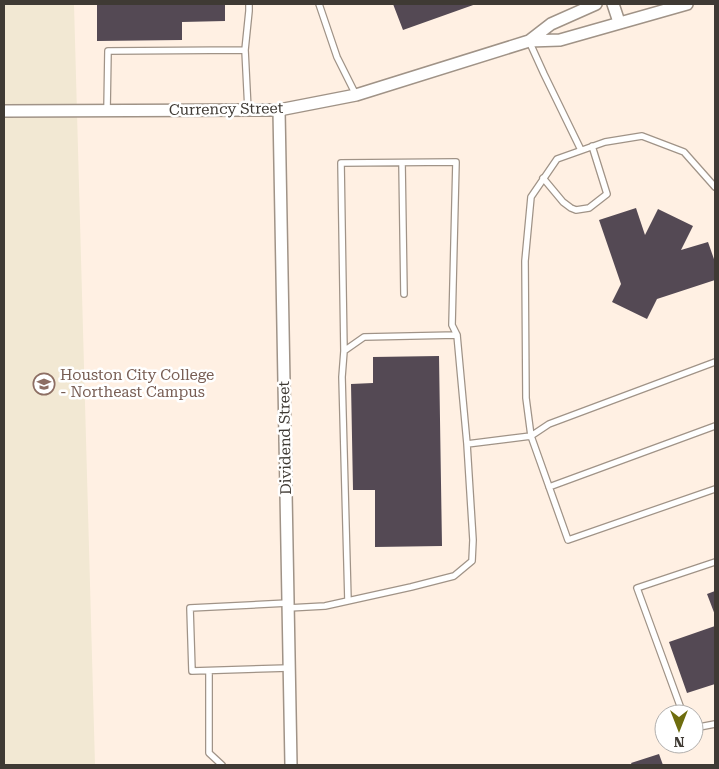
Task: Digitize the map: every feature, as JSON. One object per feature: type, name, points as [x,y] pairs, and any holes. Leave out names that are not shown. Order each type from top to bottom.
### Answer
[{"type":"street","name":"Currency Street","points":[[529,41],[551,24],[596,4]]},
{"type":"street","points":[[613,4],[619,22]]},
{"type":"street","name":"Currency Street","points":[[4,110],[279,110],[356,95],[529,41],[560,40],[687,4]]},
{"type":"street","name":"Dividend Street","points":[[279,110],[291,765]]},
{"type":"lane","points":[[248,110],[244,50],[249,4]]},
{"type":"lane","points":[[319,4],[337,58],[356,95]]},
{"type":"lane","points":[[529,41],[581,150]]},
{"type":"lane","points":[[107,110],[108,51],[244,50]]},
{"type":"lane","points":[[715,187],[684,152],[642,136],[604,142],[556,159],[531,197],[525,261],[526,398],[531,436],[568,540],[715,489]]},
{"type":"lane","points":[[544,178],[563,202],[571,208],[576,210],[589,208],[607,194],[592,146]]},
{"type":"lane","points":[[289,668],[192,671],[190,608],[288,605],[325,606],[348,601],[411,587],[454,576],[472,561],[474,540],[467,444],[457,335],[452,325],[456,162],[341,163],[344,351],[342,377],[348,601]]},
{"type":"lane","points":[[402,163],[404,294]]},
{"type":"lane","points":[[344,351],[364,337],[457,335]]},
{"type":"lane","points":[[467,444],[531,436],[549,424],[715,362]]},
{"type":"lane","points":[[549,487],[715,426]]},
{"type":"lane","points":[[679,704],[637,588],[715,562]]},
{"type":"lane","points":[[209,671],[208,753],[222,765]]},
{"type":"shaded area","name":"Houston City College - Northeast Campus","points":[[4,4],[74,4],[95,765],[4,765]]},
{"type":"building","points":[[97,4],[225,4],[225,21],[182,22],[182,40],[97,41]]},
{"type":"building","points":[[393,4],[476,4],[403,30]]},
{"type":"building","points":[[636,208],[645,235],[658,209],[693,226],[681,250],[708,242],[715,262],[715,280],[657,299],[647,319],[612,302],[621,284],[599,220]]},
{"type":"building","points":[[439,356],[442,546],[375,547],[375,490],[353,490],[351,384],[373,383],[373,357]]},
{"type":"building","points":[[715,591],[715,615],[707,594]]},
{"type":"building","points":[[715,626],[715,684],[687,693],[669,642]]},
{"type":"building","points":[[659,754],[663,765],[632,765],[631,763]]},
{"type":"place","name":"Houston City College - Northeast Campus","points":[[44,384]]}]
